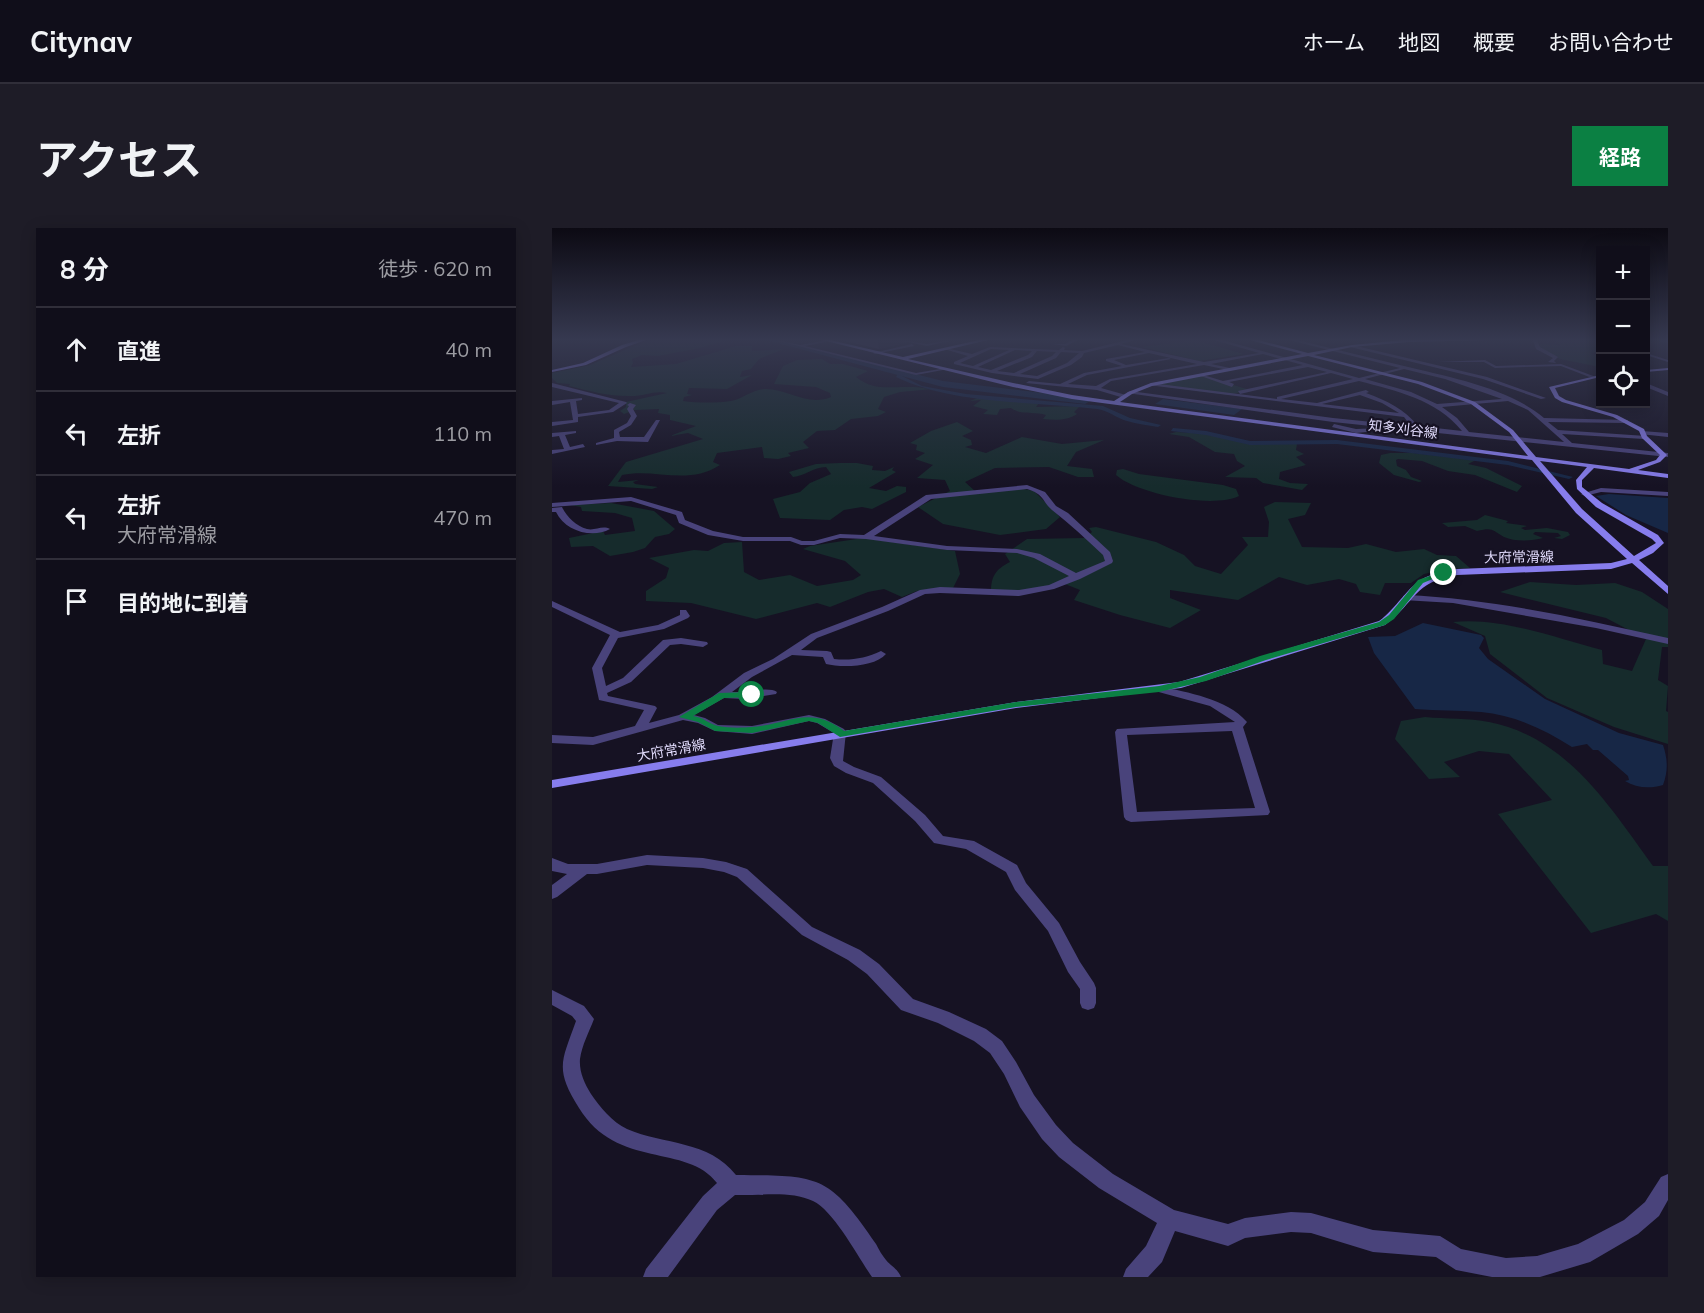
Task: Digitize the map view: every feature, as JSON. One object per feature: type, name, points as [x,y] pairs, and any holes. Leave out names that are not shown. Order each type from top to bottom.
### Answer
[{"type":"street","points":[[571,389],[624,403],[611,411],[576,416]]},
{"type":"street","name":"知多刈谷線","points":[[1033,389],[1114,403],[1592,466]]},
{"type":"street","points":[[1102,389],[1127,394],[1519,441]]},
{"type":"street","points":[[1114,403],[1140,389]]},
{"type":"street","points":[[1181,389],[1408,417]]},
{"type":"street","points":[[1229,395],[1255,389]]},
{"type":"street","points":[[1248,419],[1270,400],[1317,389]]},
{"type":"street","points":[[1312,405],[1378,389]]},
{"type":"street","points":[[1392,389],[1437,406],[1459,423],[1467,434]]},
{"type":"street","points":[[1439,389],[1473,403],[1503,424],[1579,511],[1668,591]]},
{"type":"street","points":[[1481,389],[1530,409],[1570,444]]},
{"type":"street","points":[[1517,389],[1543,398]]},
{"type":"street","points":[[1552,389],[1557,397],[1568,403],[1626,421],[1639,428],[1643,435],[1666,455]]},
{"type":"street","points":[[1360,393],[1398,408],[1416,428]]},
{"type":"street","points":[[552,403],[573,401],[596,394]]},
{"type":"street","points":[[1437,406],[1557,397]]},
{"type":"street","points":[[552,424],[576,421],[573,401]]},
{"type":"street","points":[[617,439],[616,431],[629,424],[634,416],[630,410],[633,405],[630,405]]},
{"type":"street","points":[[1545,420],[1626,421]]},
{"type":"street","points":[[598,444],[617,439],[646,440],[658,421]]},
{"type":"street","points":[[1346,432],[1407,430],[1666,455]]},
{"type":"street","points":[[552,435],[574,432]]},
{"type":"street","points":[[1559,432],[1668,435]]},
{"type":"street","points":[[561,434],[567,450]]},
{"type":"street","points":[[552,452],[584,447]]},
{"type":"street","points":[[1628,471],[1658,461],[1666,455]]},
{"type":"street","points":[[1668,476],[1592,466],[1578,484],[1585,494],[1601,490],[1668,495]]},
{"type":"street","points":[[552,739],[593,741],[683,717],[723,695],[748,675],[791,652],[814,636],[922,592],[940,590],[1019,593],[1051,587],[1077,577],[1106,564],[1109,558],[1065,515],[1053,507],[1051,502],[1038,490],[1027,487],[929,497],[866,537]]},
{"type":"street","name":"大府常滑線","points":[[552,784],[1016,705],[1159,689],[1203,679],[1263,658],[1382,623],[1392,617],[1421,582],[1444,573],[1592,568],[1633,560],[1654,549],[1660,543],[1641,527],[1610,513],[1585,494]]},
{"type":"street","points":[[552,505],[638,500],[679,514],[682,521],[711,533],[743,539],[791,539],[801,543],[814,543],[840,537],[866,537],[937,548],[1000,549],[1028,553],[1077,577]]},
{"type":"street","points":[[552,510],[559,509],[563,519],[586,532],[606,529]]},
{"type":"street","points":[[1406,598],[1453,600],[1596,625],[1668,641]]},
{"type":"street","points":[[552,604],[615,633],[616,636]]},
{"type":"street","points":[[640,728],[651,708],[603,698],[597,668],[616,636],[669,624],[682,619],[685,616],[683,612]]},
{"type":"street","points":[[603,691],[627,680],[667,642],[681,640],[703,644]]},
{"type":"street","points":[[791,652],[827,654],[830,662],[842,664],[878,657],[881,654]]},
{"type":"street","points":[[1159,689],[1225,709],[1240,722],[1237,727],[1263,812],[1131,817],[1121,732],[1237,727]]},
{"type":"street","points":[[723,695],[744,696],[772,692]]},
{"type":"street","points":[[683,717],[701,720],[715,728],[752,730],[809,718],[821,721],[840,732],[836,758],[843,766],[877,780],[920,818],[939,840],[969,845],[1012,869],[1020,886],[1054,927],[1074,967],[1088,988],[1088,1003]]},
{"type":"street","points":[[552,863],[557,867],[597,869],[647,860],[703,863],[742,873],[805,929],[854,955],[873,969],[907,1005],[943,1017],[980,1035],[996,1047],[1027,1101],[1049,1132],[1066,1150],[1106,1181],[1170,1219],[1228,1235],[1245,1228],[1291,1222],[1311,1222],[1373,1241],[1440,1247],[1456,1259],[1506,1269],[1537,1267],[1582,1254],[1631,1227],[1652,1209],[1668,1184]]},
{"type":"street","points":[[552,893],[584,869]]},
{"type":"street","points":[[552,997],[578,1011],[585,1019],[574,1043],[571,1063],[581,1099],[594,1113],[620,1136],[678,1150],[723,1171],[731,1185]]},
{"type":"street","points":[[654,1277],[710,1203],[731,1185],[796,1187],[816,1191],[832,1201],[880,1270],[890,1277]]},
{"type":"street","points":[[1134,1277],[1154,1254],[1170,1219]]},
{"type":"green space","points":[[582,389],[689,389],[687,394],[692,395],[684,397],[683,401],[707,402],[731,401],[766,389],[806,399],[823,400],[831,397],[830,393],[821,389],[933,389],[900,392],[884,397],[878,409],[886,412],[878,416],[851,419],[835,430],[817,431],[803,442],[809,448],[788,453],[791,456],[778,459],[764,458],[762,447],[717,453],[713,462],[720,465],[708,471],[684,476],[634,473],[622,475],[618,482],[639,480],[633,482],[658,487],[652,489],[608,486],[626,462],[703,439],[688,433],[670,436],[696,426],[670,420],[670,415],[658,413],[659,409],[635,410],[624,414],[620,411],[626,407],[626,402],[667,393],[657,392],[634,396]]},
{"type":"green space","points":[[1182,389],[1250,390],[1229,395]]},
{"type":"green space","points":[[980,397],[1039,403],[1036,407],[1080,406],[1074,412],[1077,414],[1061,420],[1043,419],[1046,415],[1020,412],[1011,408],[1000,409],[997,415],[983,414],[988,410],[973,406],[981,400],[970,401]]},
{"type":"green space","points":[[957,422],[973,431],[962,436],[971,440],[972,445],[965,447],[986,453],[1022,437],[1062,444],[1104,440],[1076,452],[1067,466],[1092,469],[1094,477],[1078,477],[1049,467],[995,468],[965,482],[976,492],[1019,488],[1034,491],[1060,517],[1046,529],[1000,535],[943,524],[918,507],[950,491],[945,480],[917,478],[933,465],[915,459],[925,453],[916,450],[917,445],[910,443],[931,431]]},
{"type":"green space","points":[[1176,432],[1208,434],[1242,442],[1297,444],[1296,450],[1304,454],[1296,457],[1306,465],[1280,472],[1279,479],[1290,483],[1308,484],[1302,490],[1263,483],[1256,478],[1225,477],[1245,466],[1237,461],[1234,454],[1215,452],[1189,437],[1169,434]]},
{"type":"green space","points":[[1413,453],[1476,460],[1468,464],[1486,468],[1522,486],[1517,492],[1475,475],[1448,471],[1422,461],[1396,460],[1397,466],[1406,470],[1411,477],[1422,481],[1419,482],[1394,475],[1379,463],[1381,455]]},
{"type":"green space","points":[[857,463],[873,466],[872,470],[885,471],[894,467],[892,470],[896,472],[869,488],[886,491],[897,486],[906,487],[906,492],[872,509],[862,507],[844,510],[830,520],[780,518],[773,499],[800,492],[810,483],[831,474],[826,467],[793,477],[789,472],[816,464]]},
{"type":"green space","points":[[1123,469],[1139,474],[1223,485],[1236,489],[1239,496],[1212,501],[1176,498],[1126,482],[1116,475],[1117,470]]},
{"type":"green space","points":[[1275,502],[1311,503],[1305,515],[1288,519],[1302,547],[1348,548],[1366,544],[1396,552],[1424,549],[1437,555],[1456,556],[1470,568],[1447,569],[1424,574],[1411,583],[1385,583],[1380,595],[1360,592],[1356,584],[1339,579],[1307,585],[1279,577],[1238,600],[1170,590],[1170,598],[1201,610],[1170,628],[1074,600],[1080,590],[1060,582],[1034,590],[991,592],[995,574],[1010,562],[1005,554],[1027,539],[1084,538],[1092,532],[1089,528],[1096,527],[1156,542],[1184,555],[1195,566],[1221,574],[1248,545],[1242,537],[1268,537],[1269,522],[1264,507]]},
{"type":"green space","points":[[611,503],[654,511],[675,529],[669,534],[655,537],[645,548],[610,556],[593,546],[571,547],[569,538],[603,531],[605,535],[635,531],[632,518],[615,513],[582,511],[581,507],[570,505]]},
{"type":"green space","points":[[1485,515],[1508,521],[1506,523],[1527,526],[1521,528],[1525,530],[1547,528],[1568,532],[1570,535],[1562,539],[1554,538],[1561,536],[1558,533],[1535,532],[1533,534],[1543,538],[1518,540],[1508,539],[1492,530],[1477,531],[1465,526],[1448,527],[1442,523],[1477,520]]},
{"type":"green space","points":[[863,538],[955,551],[960,574],[953,588],[917,591],[902,597],[884,589],[868,592],[830,607],[817,603],[756,619],[691,603],[646,601],[646,591],[666,578],[669,568],[649,558],[694,550],[708,551],[724,543],[742,542],[744,572],[759,580],[790,575],[817,586],[853,580],[861,575],[845,561],[803,549]]},
{"type":"green space","points":[[1530,582],[1576,585],[1615,583],[1642,592],[1668,609],[1668,647],[1662,647],[1658,680],[1668,686],[1666,711],[1668,712],[1668,744],[1614,727],[1547,698],[1490,654],[1485,636],[1453,622],[1472,621],[1509,625],[1602,650],[1603,664],[1632,671],[1646,639],[1606,618],[1500,592]]},
{"type":"green space","points":[[1425,717],[1489,722],[1517,730],[1564,759],[1603,798],[1653,866],[1668,866],[1668,921],[1656,914],[1591,933],[1498,814],[1552,800],[1509,754],[1479,751],[1444,762],[1460,777],[1429,779],[1395,739],[1401,721]]},
{"type":"water","points":[[1163,399],[1242,409],[1234,415],[1155,404]]},
{"type":"water","points":[[1609,494],[1668,498],[1668,533],[1626,515],[1596,496]]},
{"type":"water","points":[[1423,623],[1481,635],[1484,638],[1479,648],[1488,659],[1545,699],[1619,733],[1663,745],[1667,765],[1663,785],[1643,787],[1629,783],[1625,781],[1629,780],[1628,776],[1598,750],[1593,750],[1587,744],[1572,747],[1551,734],[1505,716],[1481,712],[1415,709],[1374,653],[1368,637],[1395,636]]},
{"type":"waterway","points":[[937,389],[966,396],[984,396]]},
{"type":"waterway","points":[[984,389],[1085,401]]},
{"type":"waterway","points":[[989,397],[1098,407],[1110,410],[1128,420],[1158,425]]},
{"type":"waterway","points":[[1173,430],[1206,433],[1250,443],[1312,443]]},
{"type":"waterway","points":[[1316,443],[1337,442],[1508,463],[1569,477]]},
{"type":"route","points":[[752,695],[723,695],[683,717],[701,720],[715,728],[752,730],[809,718],[821,721],[840,732],[840,735],[1016,705],[1096,694],[1159,689],[1203,679],[1263,658],[1334,639],[1382,623],[1392,617],[1421,582],[1444,573]]}]
